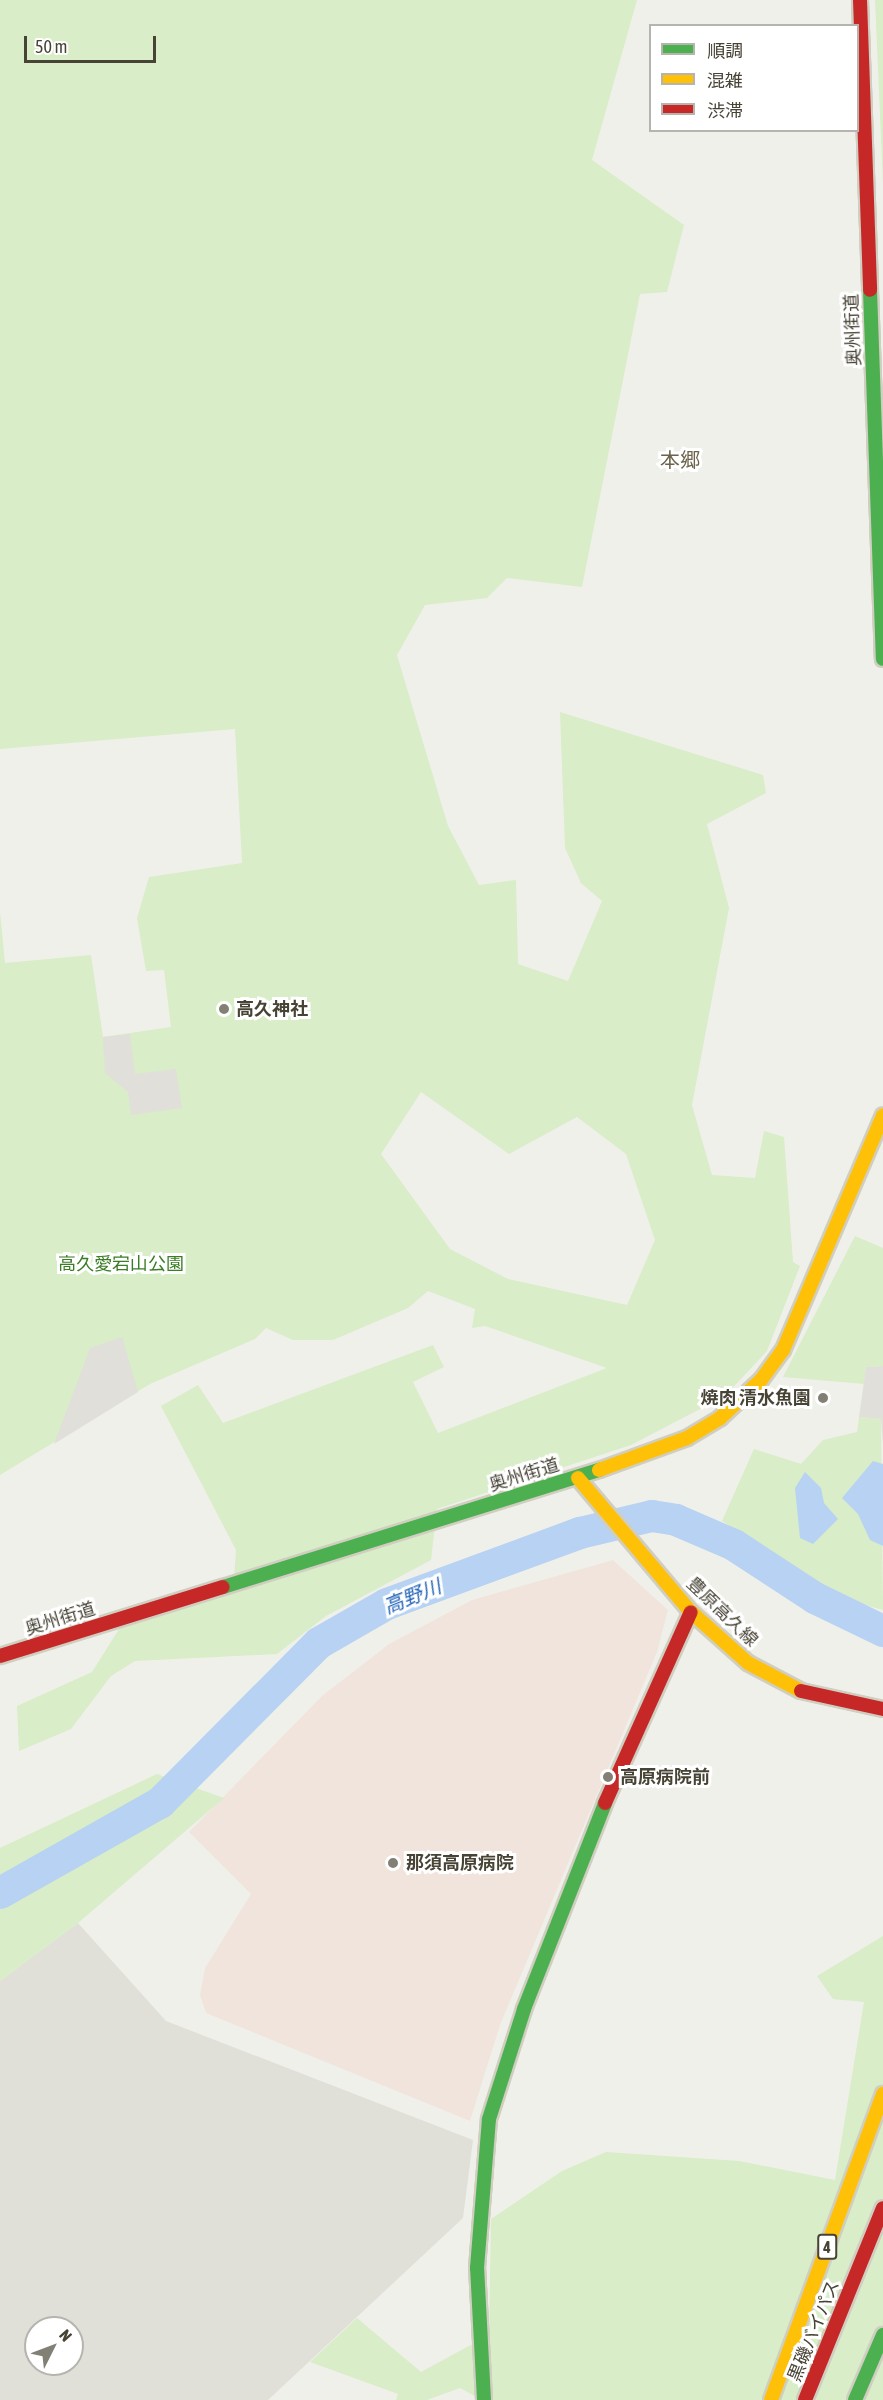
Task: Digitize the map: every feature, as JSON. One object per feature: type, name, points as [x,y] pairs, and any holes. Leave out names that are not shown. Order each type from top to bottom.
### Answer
[{"type":"main road","name":"奥州街道","points":[[861,0],[883,659]]},
{"type":"main road","name":"奥州街道","points":[[1,1652],[578,1478],[687,1438],[720,1418],[761,1380],[783,1350],[883,1115]]},
{"type":"main road","name":"豊原高久線","points":[[578,1478],[627,1539],[691,1612],[776,1681],[883,1709]]},
{"type":"main road","points":[[484,2400],[477,2268],[489,2119],[524,2009],[599,1817],[691,1612]]},
{"type":"main road","name":"4","points":[[771,2400],[883,2094]]},
{"type":"main road","name":"黒磯バイパス","points":[[805,2400],[883,2208]]},
{"type":"main road","points":[[855,2400],[883,2335]]},
{"type":"shaded area","points":[[130,1034],[135,1074],[176,1069],[182,1108],[131,1115],[128,1092],[105,1073],[103,1037]]},
{"type":"shaded area","points":[[122,1337],[138,1392],[54,1444],[90,1348]]},
{"type":"shaded area","points":[[883,1366],[883,1445],[881,1419],[859,1417],[866,1367]]},
{"type":"shaded area","name":"那須高原病院","points":[[613,1560],[668,1610],[657,1652],[500,2025],[470,2121],[206,2013],[200,1995],[205,1968],[251,1894],[189,1832],[322,1696],[389,1644],[472,1600]]},
{"type":"shaded area","points":[[78,1923],[166,2021],[473,2140],[463,2218],[268,2400],[0,2400],[0,1981]]},
{"type":"green space","name":"高久愛宕山公園","points":[[0,0],[637,0],[592,160],[684,225],[667,292],[640,294],[582,587],[507,578],[487,598],[425,605],[397,655],[448,826],[479,885],[516,880],[518,964],[568,981],[602,901],[581,883],[565,848],[560,712],[763,775],[766,793],[707,824],[729,908],[692,1105],[712,1175],[755,1178],[764,1131],[784,1137],[793,1262],[800,1266],[767,1351],[725,1396],[631,1445],[437,1509],[431,1560],[326,1616],[277,1654],[135,1661],[111,1676],[71,1729],[19,1751],[17,1706],[92,1672],[119,1629],[233,1592],[236,1550],[161,1406],[198,1385],[223,1423],[433,1345],[444,1367],[413,1382],[438,1433],[607,1368],[485,1326],[472,1328],[475,1309],[428,1291],[408,1308],[333,1340],[293,1340],[266,1328],[255,1339],[150,1384],[0,1475],[0,912],[5,963],[91,955],[103,1037],[171,1027],[164,970],[146,971],[137,918],[149,877],[242,863],[235,729],[0,749]],"holes":[[[421,1092],[509,1154],[577,1117],[626,1154],[655,1240],[627,1305],[508,1279],[450,1249],[381,1154]]]},
{"type":"green space","points":[[875,0],[883,0],[883,184]]},
{"type":"green space","points":[[855,1236],[883,1248],[883,1366],[866,1367],[864,1384],[783,1377]]},
{"type":"green space","points":[[859,1417],[881,1419],[883,1610],[847,1600],[722,1521],[754,1449],[801,1464],[823,1440],[857,1432]]},
{"type":"green space","points":[[157,1774],[224,1798],[78,1923],[0,1981],[0,1848]]},
{"type":"green space","points":[[883,1936],[883,2400],[482,2400],[460,2388],[427,2400],[396,2400],[398,2394],[310,2362],[357,2318],[421,2372],[489,2335],[491,2219],[562,2171],[606,2152],[739,2161],[835,2180],[864,2002],[833,1999],[817,1976]]},
{"type":"water","points":[[873,1461],[883,1464],[883,1546],[870,1540],[858,1514],[842,1498]]},
{"type":"water","points":[[805,1472],[821,1488],[824,1503],[838,1519],[813,1544],[800,1538],[795,1488]]},
{"type":"waterway","name":"高野川","points":[[0,1893],[160,1803],[319,1643],[387,1604],[580,1533],[652,1516],[676,1520],[734,1545],[815,1598],[883,1631]]},
{"type":"traffic: fast","points":[[870,290],[883,659]]},
{"type":"traffic: fast","points":[[223,1587],[599,1470]]},
{"type":"traffic: fast","points":[[484,2400],[477,2268],[489,2119],[524,2009],[605,1803]]},
{"type":"traffic: fast","points":[[855,2400],[883,2335]]},
{"type":"traffic: slow","points":[[599,1470],[687,1438],[720,1418],[761,1380],[783,1350],[883,1115]]},
{"type":"traffic: slow","points":[[578,1478],[691,1612],[748,1663],[801,1691]]},
{"type":"traffic: slow","points":[[771,2400],[883,2094]]},
{"type":"traffic: jam","points":[[860,0],[870,290]]},
{"type":"traffic: jam","points":[[0,1656],[223,1587]]},
{"type":"traffic: jam","points":[[605,1803],[691,1612]]},
{"type":"traffic: jam","points":[[801,1691],[883,1709]]},
{"type":"traffic: jam","points":[[805,2400],[883,2208]]},
{"type":"place","name":"高久神社","points":[[224,1009]]},
{"type":"place","name":"焼肉 清水魚園","points":[[823,1398]]},
{"type":"place","name":"高原病院前","points":[[608,1777]]},
{"type":"place","name":"那須高原病院","points":[[393,1863]]},
{"type":"district","name":"本郷","points":[[680,459]]}]
